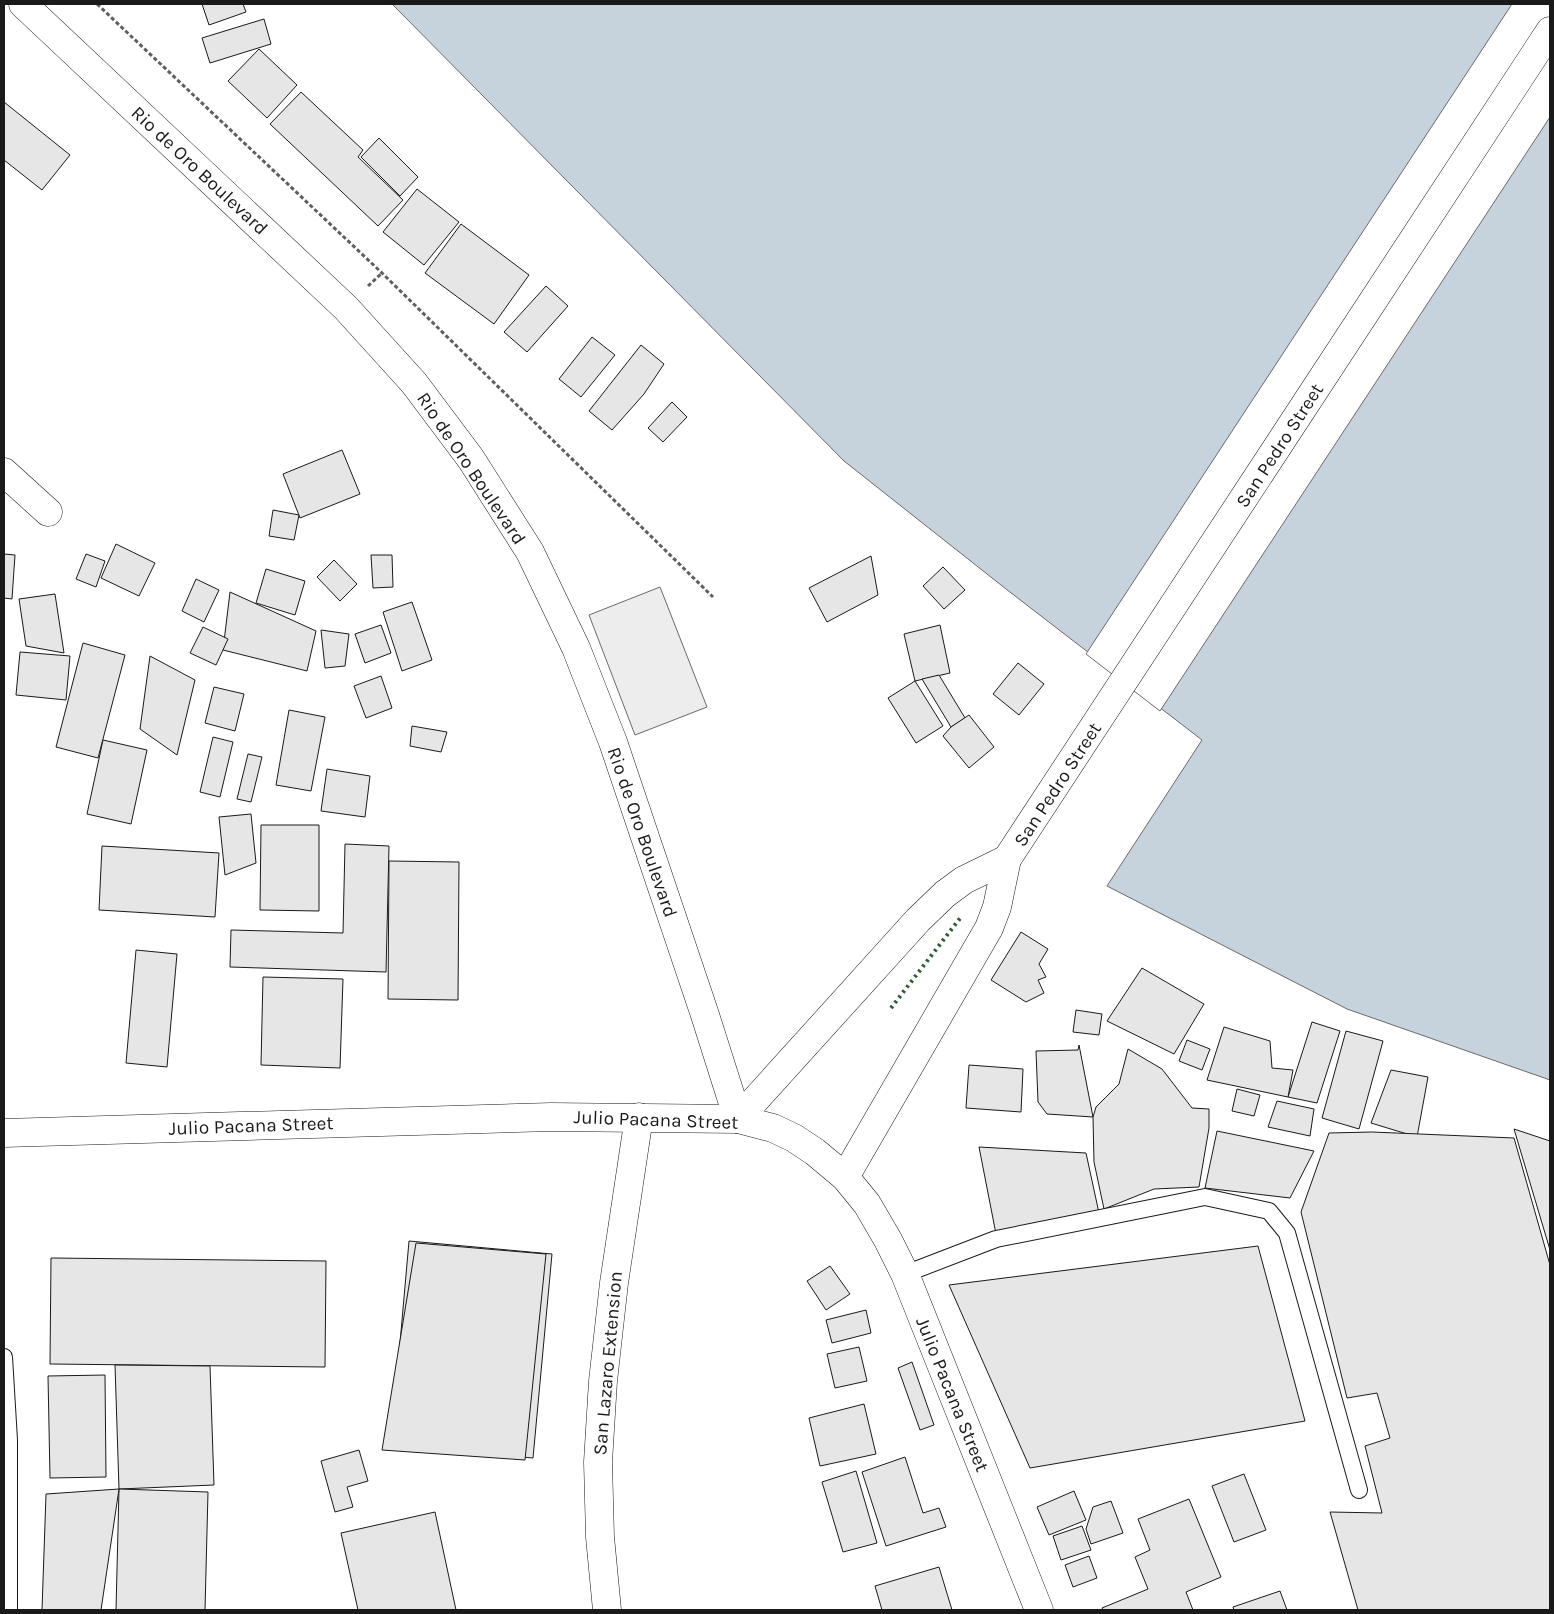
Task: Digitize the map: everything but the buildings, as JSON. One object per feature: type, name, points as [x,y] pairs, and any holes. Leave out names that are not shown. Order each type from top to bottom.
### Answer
[{"type":"main road","name":"Rio de Oro Boulevard","points":[[24,4],[346,308],[414,383],[471,459],[530,552],[576,648],[613,742],[738,1119]]},
{"type":"main road","name":"San Pedro Street","points":[[845,1178],[989,928],[1014,849],[1550,31]]},
{"type":"main road","points":[[4,472],[48,512]]},
{"type":"main road","name":"San Pedro Street","points":[[738,1119],[918,920],[945,894],[1014,849]]},
{"type":"main road","name":"Julio Pacana Street","points":[[4,1133],[446,1119],[639,1117],[738,1119],[773,1128],[794,1138],[815,1152],[845,1178],[867,1204],[888,1240],[905,1274],[1039,1610]]},
{"type":"main road","name":"San Lazaro Extension","points":[[607,1610],[600,1537],[598,1462],[602,1390],[614,1283],[639,1117]]},
{"type":"lane","points":[[905,1274],[996,1239],[1205,1197],[1269,1211],[1287,1233],[1358,1490]]},
{"type":"lane","points":[[4,1357],[9,1440],[9,1610]]},
{"type":"path","points":[[97,4],[382,273],[713,597]]},
{"type":"shaded area","points":[[392,4],[1550,4],[1550,1080],[1347,1009],[1107,886],[1202,740],[844,461]]},
{"type":"shaded area","points":[[660,587],[707,707],[635,735],[589,615]]},
{"type":"pier","points":[[1512,4],[1550,4],[1550,117],[1160,711],[1086,654]]},
{"type":"hedge","points":[[891,1008],[961,917]]}]
